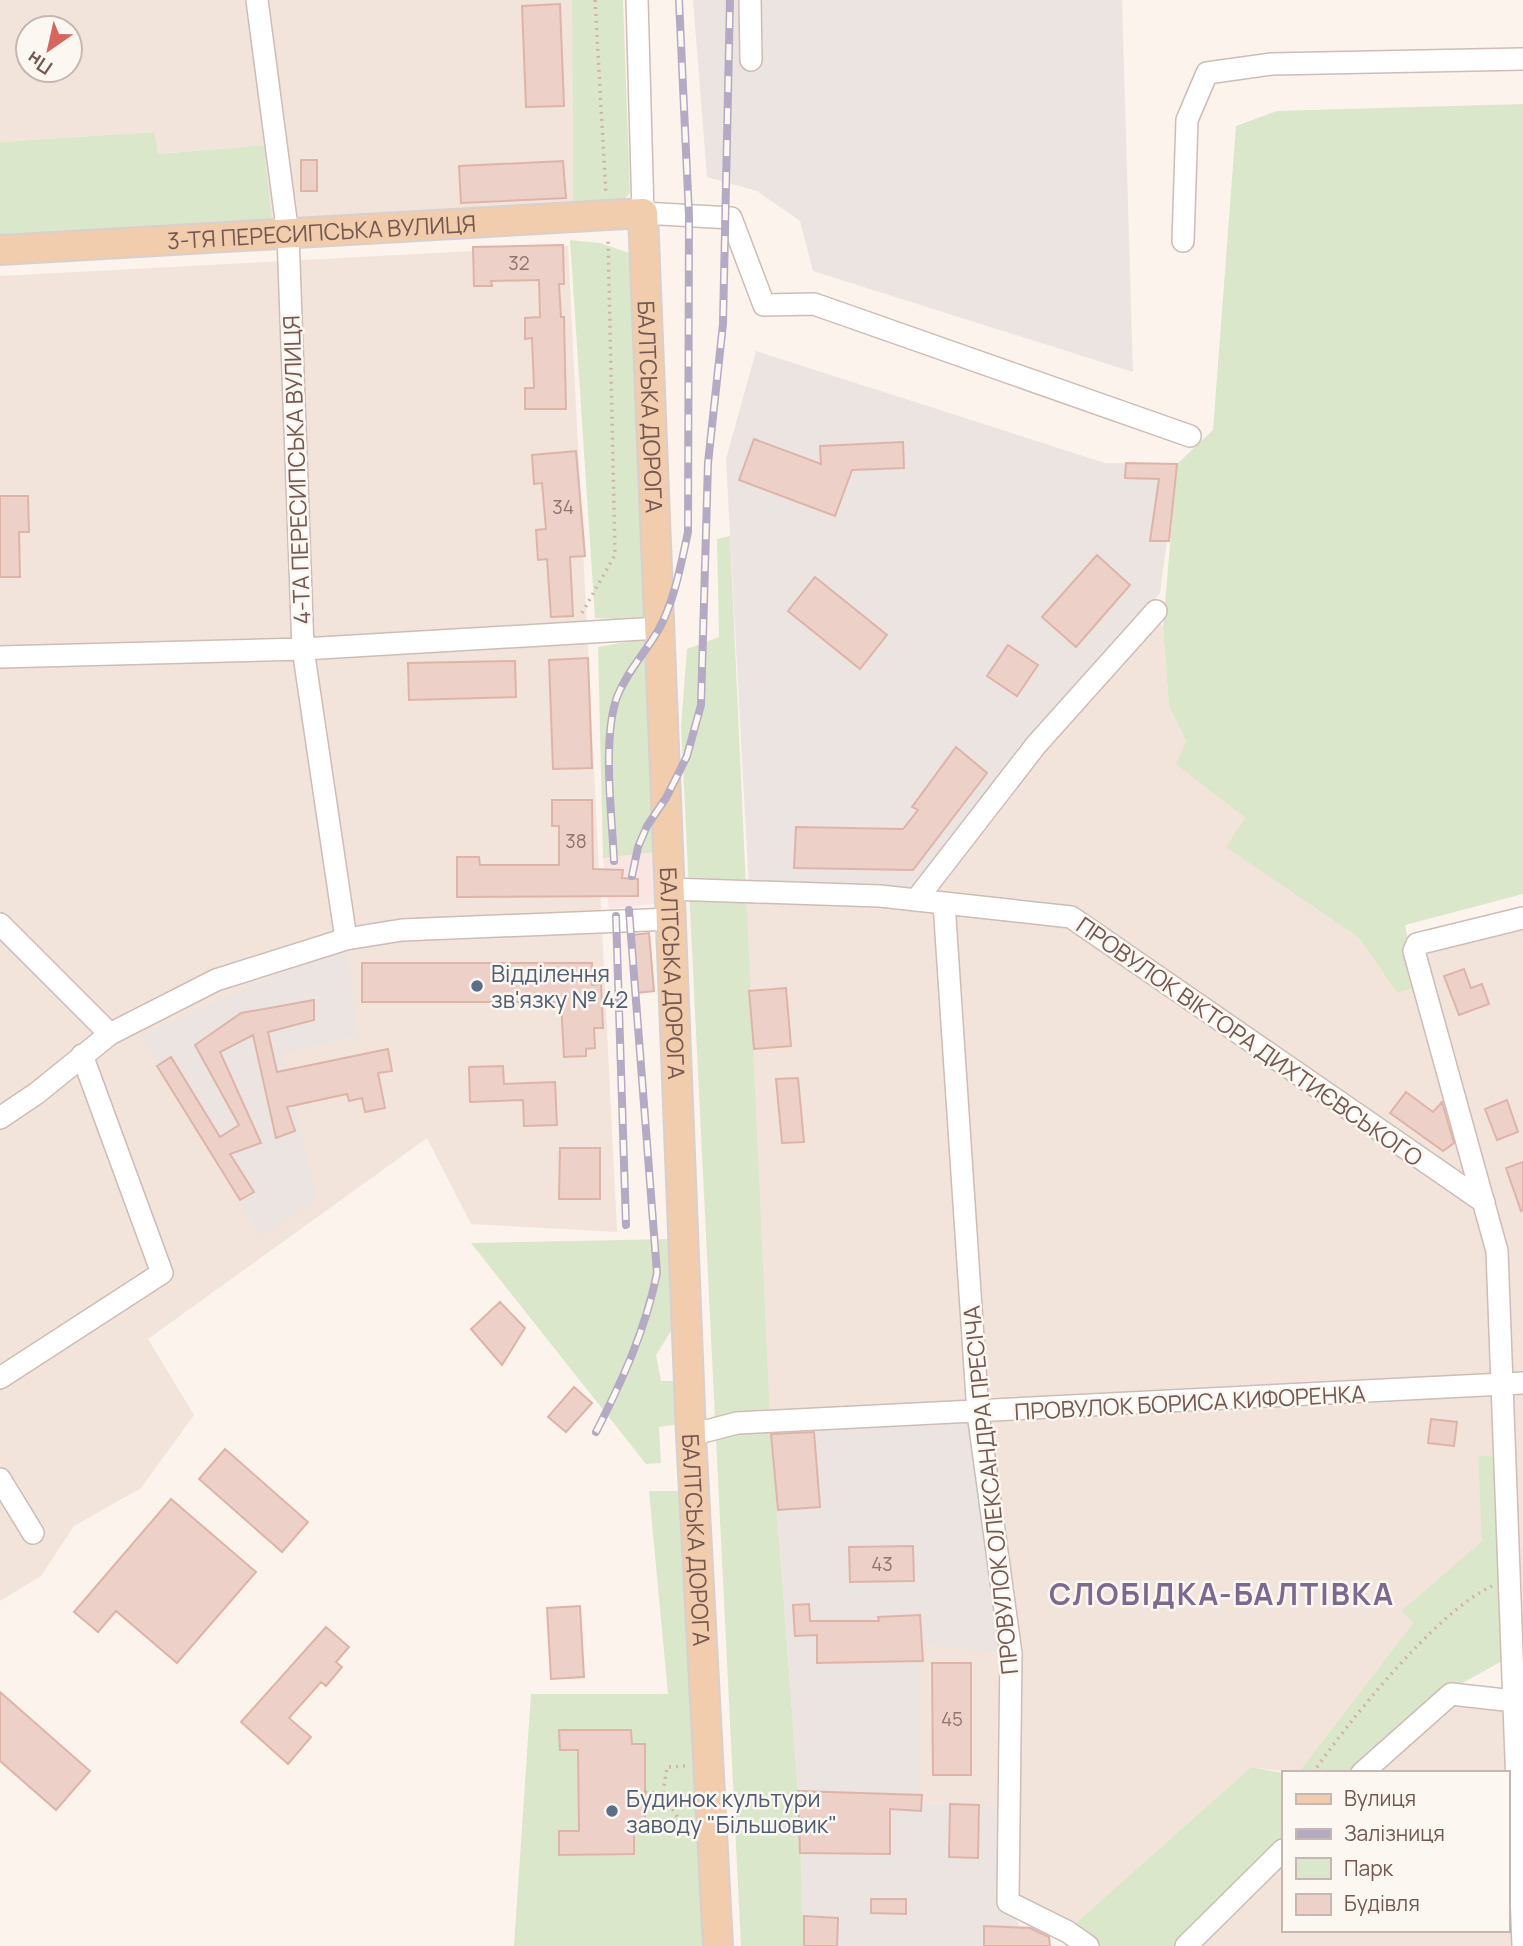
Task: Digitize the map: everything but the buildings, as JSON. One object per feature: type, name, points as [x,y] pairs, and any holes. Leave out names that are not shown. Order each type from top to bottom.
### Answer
[{"type":"main road","name":"3-ТЯ ПЕРЕСИПСЬКА ВУЛИЦЯ","points":[[0,250],[643,213]]},
{"type":"main road","name":"БАЛТСЬКА ДОРОГА","points":[[643,213],[691,1435],[718,1946]]},
{"type":"street","name":"4-ТА ПЕРЕСИПСЬКА ВУЛИЦЯ","points":[[257,0],[289,235],[303,649],[346,939]]},
{"type":"street","name":"БАЛТСЬКА ДОРОГА","points":[[637,0],[643,213]]},
{"type":"street","points":[[750,0],[751,60]]},
{"type":"street","points":[[1183,241],[1187,120],[1207,73],[1272,64],[1523,59]]},
{"type":"street","points":[[643,213],[731,218],[764,305],[814,304],[1189,436]]},
{"type":"street","points":[[916,900],[1036,745],[1156,611]]},
{"type":"street","points":[[0,657],[303,649],[659,628]]},
{"type":"street","name":"ПРОВУЛОК ВІКТОРА ДИХТИЄВСЬКОГО","points":[[670,889],[916,900],[1072,917],[1483,1202]]},
{"type":"street","name":"ПРОВУЛОК ОЛЕКСАНДРА ПРЕСІЧА","points":[[944,903],[978,1413],[1011,1654],[1008,1902],[1068,1932],[1088,1946]]},
{"type":"street","points":[[1523,918],[1417,944],[1414,951],[1497,1251],[1512,1384],[1509,1584],[1514,1701],[1519,1735],[1523,1946]]},
{"type":"street","points":[[0,1118],[37,1093],[110,1034],[216,980],[346,939],[402,930],[671,919]]},
{"type":"street","points":[[0,924],[110,1034]]},
{"type":"street","points":[[0,1378],[162,1273],[82,1055]]},
{"type":"street","name":"ПРОВУЛОК БОРИСА КИФОРЕНКА","points":[[691,1435],[737,1423],[978,1413],[1512,1384]]},
{"type":"street","points":[[0,1479],[33,1533]]},
{"type":"street","points":[[1364,1771],[1451,1694],[1514,1701]]},
{"type":"street","points":[[1186,1946],[1282,1851]]},
{"type":"path","points":[[582,632],[581,613],[615,555],[607,215],[595,0]]},
{"type":"path","points":[[1314,1771],[1341,1733],[1435,1629],[1489,1586],[1509,1584]]},
{"type":"path","points":[[708,1765],[667,1767],[663,1793],[678,1818],[711,1822]]},
{"type":"path","points":[[645,1792],[663,1793]]},
{"type":"shaded area","points":[[0,0],[572,0],[573,208],[272,225],[264,145],[157,154],[153,132],[0,142]]},
{"type":"shaded area","points":[[693,0],[1122,0],[1133,372],[813,271],[800,221],[757,191],[707,177]]},
{"type":"shaded area","points":[[568,246],[617,1232],[471,1224],[427,1138],[148,1339],[194,1415],[141,1488],[74,1526],[41,1576],[0,1601],[0,276]]},
{"type":"shaded area","points":[[756,351],[1105,463],[1177,464],[1160,593],[1034,742],[915,896],[749,890],[726,459]]},
{"type":"shaded area","points":[[1157,617],[1163,627],[1169,707],[1186,741],[1177,764],[1245,818],[1227,847],[1359,938],[1397,993],[1417,987],[1481,1199],[1073,914],[923,897],[1038,747]]},
{"type":"shaded area","points":[[657,852],[662,903],[609,909],[603,858]]},
{"type":"shaded area","points":[[746,895],[940,906],[976,1410],[770,1416]]},
{"type":"shaded area","points":[[945,905],[1069,920],[1482,1203],[1500,1384],[981,1410]]},
{"type":"shaded area","points":[[1523,920],[1523,1381],[1502,1384],[1498,1251],[1421,944]]},
{"type":"shaded area","points":[[347,942],[357,1035],[283,1053],[317,1199],[261,1236],[141,1036]]},
{"type":"shaded area","points":[[1523,1384],[1523,1732],[1504,1386]]},
{"type":"shaded area","points":[[1501,1387],[1499,1457],[1478,1457],[1483,1541],[1401,1611],[1413,1623],[1300,1771],[1251,1767],[1069,1929],[1010,1898],[1014,1653],[982,1415]]},
{"type":"shaded area","points":[[976,1417],[1007,1654],[922,1644],[921,1803],[1007,1806],[1006,1901],[1020,1926],[1049,1927],[1050,1946],[804,1946],[799,1805],[771,1425]]},
{"type":"shaded area","points":[[922,1643],[1007,1654],[1007,1806],[921,1803]]},
{"type":"shaded area","points":[[1451,1695],[1512,1703],[1521,1946],[1190,1946],[1282,1857],[1282,1932],[1509,1932],[1509,1771],[1372,1771]]},
{"type":"green space","points":[[572,0],[623,0],[630,193],[618,206],[573,208]]},
{"type":"green space","points":[[1523,104],[1523,894],[1405,925],[1417,987],[1397,993],[1359,938],[1226,847],[1245,818],[1176,764],[1186,741],[1169,707],[1163,627],[1177,464],[1213,430],[1236,126],[1277,111]]},
{"type":"green space","points":[[154,132],[158,154],[264,145],[272,225],[0,240],[0,142]]},
{"type":"green space","points":[[570,240],[600,243],[629,253],[649,620],[595,618]]},
{"type":"green space","points":[[730,536],[770,1416],[799,1805],[804,1946],[741,1946],[681,727],[687,649],[719,637],[717,539]]},
{"type":"green space","points":[[649,638],[657,852],[603,858],[598,647]]},
{"type":"green space","points":[[673,1239],[678,1320],[656,1355],[661,1381],[684,1381],[687,1423],[659,1427],[661,1463],[646,1464],[471,1243]]},
{"type":"green space","points":[[1478,1456],[1499,1457],[1504,1660],[1448,1691],[1364,1771],[1300,1771],[1413,1623],[1401,1611],[1482,1541]]},
{"type":"green space","points":[[649,1491],[688,1491],[707,1946],[514,1946],[531,1694],[668,1694]]},
{"type":"green space","points":[[1251,1767],[1282,1773],[1282,1850],[1182,1946],[1093,1946],[1069,1929]]},
{"type":"railway","points":[[614,861],[609,778],[612,714],[621,688],[665,618],[688,532],[689,216],[679,0]]},
{"type":"railway","points":[[632,876],[638,847],[647,826],[666,798],[687,756],[701,705],[708,463],[723,324],[730,0]]},
{"type":"railway","points":[[596,1432],[632,1354],[657,1273],[629,910]]},
{"type":"railway","points":[[616,916],[626,1225]]},
{"type":"place","name":"Відділення зв'язку № 42","points":[[477,986]]},
{"type":"place","name":"Будинок культури заводу \"Більшовик\"","points":[[612,1811]]},
{"type":"district","name":"СЛОБІДКА-БАЛТІВКА","points":[[1222,1593]]}]
